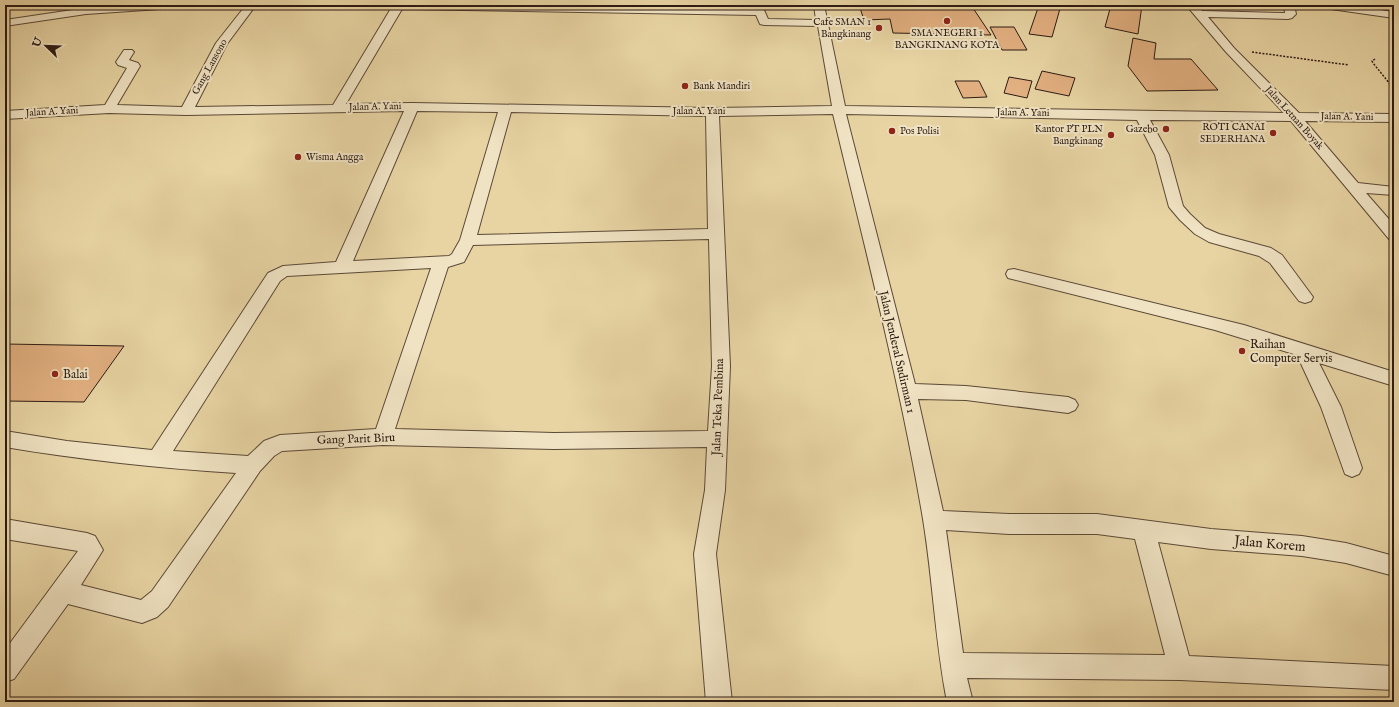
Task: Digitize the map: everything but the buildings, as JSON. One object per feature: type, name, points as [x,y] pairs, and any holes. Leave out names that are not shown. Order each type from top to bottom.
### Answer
[{"type":"street","points":[[5,23],[86,11],[175,5]]},
{"type":"street","name":"Gang Lansono","points":[[186,111],[222,43],[251,5]]},
{"type":"street","name":"Jalan Jenderal Sudirman 1","points":[[819,5],[839,110],[907,391],[934,520],[952,665],[960,702]]},
{"type":"street","points":[[1194,10],[1288,16],[1291,14],[1289,5]]},
{"type":"street","points":[[1324,5],[1394,15]]},
{"type":"street","points":[[337,108],[398,6],[719,8],[760,12],[764,22],[822,23]]},
{"type":"street","name":"Jalan Letnan Boyak","points":[[1194,10],[1230,50],[1294,116],[1394,235]]},
{"type":"street","points":[[109,109],[134,66],[122,62],[128,52]]},
{"type":"street","points":[[342,268],[412,107]]},
{"type":"street","name":"Jalan A. Yani","points":[[5,115],[109,109],[186,111],[412,107],[712,112],[839,110],[1141,116],[1294,116],[1394,118]]},
{"type":"street","points":[[157,459],[274,277],[283,271],[441,262],[452,261],[458,258],[468,240],[506,108]]},
{"type":"street","name":"Jalan Teka Pembina","points":[[712,112],[721,366],[715,490],[705,554],[718,702]]},
{"type":"street","points":[[1141,116],[1162,155],[1176,207],[1200,230],[1214,238],[1265,252],[1276,259],[1305,297]]},
{"type":"street","points":[[1354,187],[1394,190]]},
{"type":"street","points":[[468,240],[717,234]]},
{"type":"street","points":[[383,437],[441,262]]},
{"type":"street","points":[[1014,274],[1080,292],[1244,332],[1394,379]]},
{"type":"street","points":[[1304,351],[1331,407],[1352,468]]},
{"type":"street","points":[[907,391],[966,393],[1068,405]]},
{"type":"street","name":"Gang Parit Biru","points":[[63,592],[142,612],[149,609],[160,599],[253,465],[278,442],[383,437],[554,441],[717,439]]},
{"type":"street","points":[[5,439],[50,447],[157,459],[253,465]]},
{"type":"street","name":"Jalan Korem","points":[[934,520],[1009,524],[1097,524],[1211,539],[1302,546],[1346,553],[1394,566]]},
{"type":"street","points":[[5,529],[87,543],[90,545],[92,550],[5,670]]},
{"type":"street","points":[[1144,531],[1180,668]]},
{"type":"street","points":[[952,665],[1180,668],[1394,678]]},
{"type":"path","points":[[1230,50],[1349,65]]},
{"type":"path","points":[[1375,59],[1372,61],[1373,63],[1394,89]]},
{"type":"place","name":"SMA NEGERI 1 BANGKINANG KOTA","points":[[947,21]]},
{"type":"place","name":"Cafe SMAN 1 Bangkinang","points":[[879,28]]},
{"type":"place","name":"Bank Mandiri","points":[[685,86]]},
{"type":"place","name":"Gazebo","points":[[1166,129]]},
{"type":"place","name":"Pos Polisi","points":[[892,131]]},
{"type":"place","name":"ROTI CANAI SEDERHANA","points":[[1273,133]]},
{"type":"place","name":"Kantor PT PLN Bangkinang","points":[[1111,135]]},
{"type":"place","name":"Wisma Angga","points":[[298,157]]},
{"type":"place","name":"Raihan Computer Servis","points":[[1242,351]]},
{"type":"place","name":"Balai","points":[[55,374]]}]
